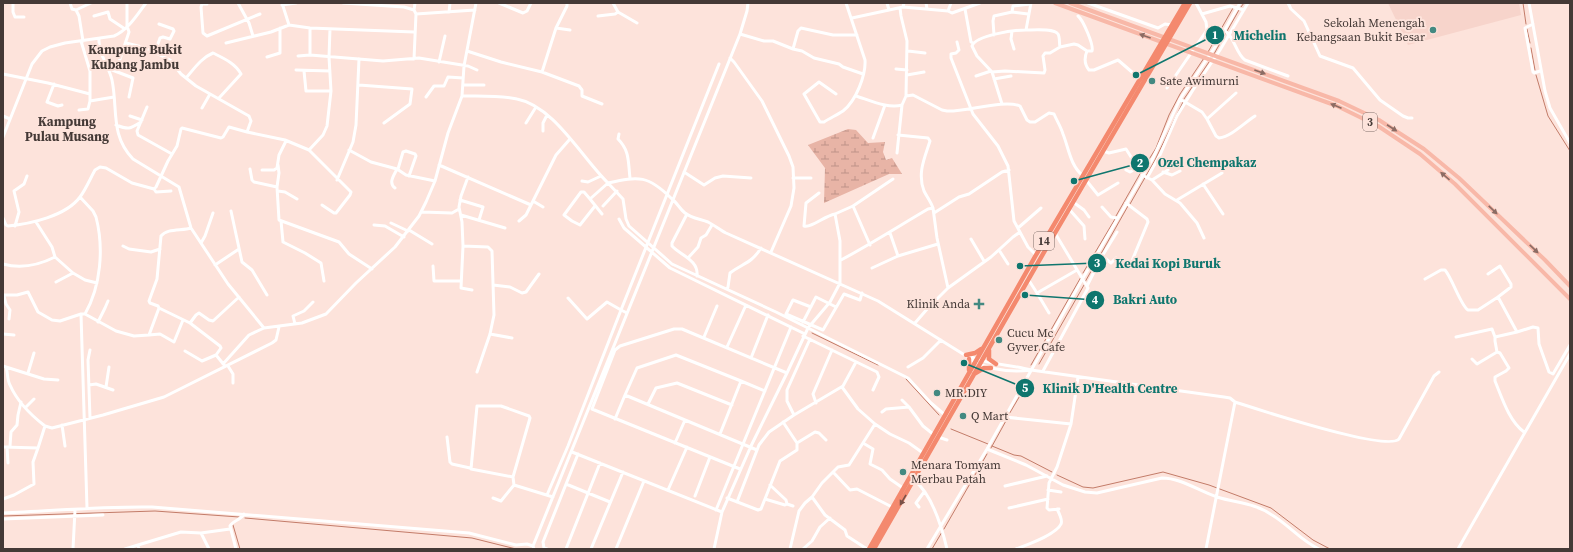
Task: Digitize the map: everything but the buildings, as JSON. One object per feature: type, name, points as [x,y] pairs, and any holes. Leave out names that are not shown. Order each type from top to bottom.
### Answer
[{"type":"highway","name":"14","points":[[1101,152],[1113,124],[1185,3]]},
{"type":"highway","name":"14","points":[[868,549],[923,453],[936,436],[973,375],[984,346],[1036,255],[1128,111],[1190,3]]},
{"type":"highway","points":[[1113,124],[1118,123],[1128,111]]},
{"type":"highway","name":"14","points":[[874,549],[914,480],[936,436],[945,414],[967,376],[990,347],[1073,202],[1084,178]]},
{"type":"highway","points":[[967,376],[970,368],[966,356],[975,353],[984,346]]},
{"type":"highway","points":[[990,347],[989,359],[996,364]]},
{"type":"highway","points":[[973,375],[982,370],[991,368]]},
{"type":"main road","name":"3","points":[[1055,3],[1338,106],[1378,126],[1420,154],[1455,184],[1570,299]]},
{"type":"main road","points":[[1070,3],[1339,101],[1379,120],[1424,149],[1459,178],[1545,260],[1570,286]]},
{"type":"street","points":[[13,3],[15,17],[24,17]]},
{"type":"street","points":[[70,3],[72,9],[76,10],[79,16],[82,27],[82,41],[90,70],[90,101],[88,109],[79,110]]},
{"type":"street","points":[[76,10],[91,3]]},
{"type":"street","points":[[116,71],[129,30],[126,27],[127,3]]},
{"type":"street","points":[[3,137],[32,64],[38,55],[46,48],[65,43],[99,39],[120,34],[146,3]]},
{"type":"street","points":[[238,3],[254,36]]},
{"type":"street","points":[[289,25],[282,4],[296,3]]},
{"type":"street","points":[[343,3],[404,7],[414,10]]},
{"type":"street","points":[[414,59],[415,3]]},
{"type":"street","points":[[449,12],[450,3]]},
{"type":"street","points":[[225,365],[249,335],[264,328],[294,324],[326,314],[370,267],[391,252],[422,212],[440,164],[448,132],[462,96],[464,66],[476,3]]},
{"type":"street","points":[[498,3],[523,13],[527,11],[531,3]]},
{"type":"street","points":[[542,72],[556,28],[567,3]]},
{"type":"street","points":[[613,3],[618,12],[637,23]]},
{"type":"street","points":[[740,469],[615,419],[594,410],[592,407],[672,199],[740,34],[748,3]]},
{"type":"street","points":[[836,94],[820,82],[804,94],[820,122],[824,122],[844,110],[856,96],[866,66],[846,3]]},
{"type":"street","points":[[887,3],[889,10]]},
{"type":"street","points":[[926,3],[927,9]]},
{"type":"street","points":[[948,11],[951,3]]},
{"type":"street","points":[[852,18],[902,6],[948,11],[952,13],[980,3]]},
{"type":"street","points":[[1088,3],[1158,28],[1165,24],[1172,25]]},
{"type":"street","points":[[1167,88],[1205,34],[1207,26],[1196,3]]},
{"type":"street","points":[[1143,173],[1160,155],[1183,101],[1220,50],[1227,32],[1241,9],[1240,3]]},
{"type":"street","points":[[927,549],[1107,242],[1116,218],[1128,205],[1143,173],[1183,101],[1241,9],[1248,3]]},
{"type":"street","points":[[1288,3],[1291,10],[1304,21],[1320,56],[1353,68],[1380,100],[1403,116],[1412,118]]},
{"type":"street","points":[[1529,3],[1537,43],[1540,71],[1550,108],[1570,143]]},
{"type":"street","points":[[207,4],[204,4],[201,7],[203,33],[205,36],[209,36],[246,18],[260,14]]},
{"type":"street","points":[[1012,12],[1013,6],[1030,4],[1026,30]]},
{"type":"street","points":[[896,153],[902,105],[906,96],[908,51],[901,16],[902,6]]},
{"type":"street","points":[[1202,14],[1230,6],[1241,9]]},
{"type":"street","points":[[964,9],[971,42],[973,43],[972,46],[977,56],[992,71],[1002,104]]},
{"type":"street","points":[[416,14],[475,10]]},
{"type":"street","points":[[94,16],[108,12],[110,19],[126,27]]},
{"type":"street","points":[[598,16],[615,14],[618,12]]},
{"type":"street","points":[[994,35],[994,16],[1012,12],[1028,14]]},
{"type":"street","points":[[1078,16],[1083,21],[1093,47],[1092,51],[1087,52]]},
{"type":"street","points":[[155,52],[160,38],[163,37],[170,39],[174,31],[173,29],[159,24]]},
{"type":"street","points":[[1533,24],[1525,28],[1533,73],[1540,71]]},
{"type":"street","points":[[226,43],[289,25],[310,28],[414,32]]},
{"type":"street","points":[[268,57],[280,53],[280,28]]},
{"type":"street","points":[[310,28],[310,55]]},
{"type":"street","points":[[556,28],[570,30]]},
{"type":"street","points":[[793,49],[798,31],[801,28],[833,34],[857,35]]},
{"type":"street","points":[[309,150],[322,135],[327,126],[331,91],[329,56],[330,29]]},
{"type":"street","points":[[973,43],[994,35],[1012,31],[1051,30],[1056,32],[1059,36],[1060,47]]},
{"type":"street","points":[[1012,31],[1011,39],[1014,49]]},
{"type":"street","points":[[1227,32],[1241,56],[1245,60],[1288,76]]},
{"type":"street","points":[[740,34],[764,41],[772,41],[814,58],[839,64],[843,68],[863,74]]},
{"type":"street","points":[[439,62],[445,36]]},
{"type":"street","points":[[99,39],[99,48],[112,81],[116,125],[130,156],[133,160],[161,177],[177,184],[181,189],[190,228],[215,265],[264,328]]},
{"type":"street","points":[[956,42],[959,50],[956,53],[951,54],[951,58],[973,114],[998,146],[1009,170],[1014,217],[1028,247],[1036,255]]},
{"type":"street","points":[[126,43],[146,48],[170,60],[186,78],[210,94],[249,116],[251,121],[246,132]]},
{"type":"street","points":[[1529,46],[1537,43]]},
{"type":"street","points":[[976,76],[992,71],[1044,73],[1043,54],[1060,47],[1074,44],[1078,45],[1087,52]]},
{"type":"street","points":[[467,50],[501,62],[542,72],[579,86],[582,90],[582,96],[602,104]]},
{"type":"street","points":[[908,51],[925,53]]},
{"type":"street","points":[[1087,52],[1086,64],[1090,70],[1094,70],[1118,60],[1140,79]]},
{"type":"street","points":[[186,78],[203,59],[212,53],[229,62],[241,74],[218,98]]},
{"type":"street","points":[[298,56],[310,55],[383,60],[414,59],[464,66],[477,70]]},
{"type":"street","points":[[730,58],[762,101],[793,167],[794,188],[790,206],[771,252]]},
{"type":"street","points":[[337,180],[349,150],[356,125],[359,59]]},
{"type":"street","points":[[547,495],[568,446],[719,64]]},
{"type":"street","points":[[107,68],[133,78],[129,97]]},
{"type":"street","points":[[896,69],[907,70]]},
{"type":"street","points":[[296,70],[330,71]]},
{"type":"street","points":[[304,71],[306,91],[331,91]]},
{"type":"street","points":[[907,75],[924,72]]},
{"type":"street","points":[[3,74],[54,84],[90,94]]},
{"type":"street","points":[[994,79],[1011,76]]},
{"type":"street","points":[[426,97],[434,86],[444,86],[448,77],[463,78]]},
{"type":"street","points":[[54,84],[47,102],[58,106],[62,105]]},
{"type":"street","points":[[359,85],[412,89],[410,104],[384,123]]},
{"type":"street","points":[[463,85],[484,85]]},
{"type":"street","points":[[1207,119],[1236,93]]},
{"type":"street","points":[[202,108],[210,94]]},
{"type":"street","points":[[707,95],[714,98]]},
{"type":"street","points":[[906,96],[913,95],[942,110],[947,111],[1002,104],[1018,105],[1027,120],[1030,122],[1035,122],[1049,113],[1054,114],[1063,133],[1076,170],[1098,195],[1118,184]]},
{"type":"street","points":[[462,96],[500,96],[516,98],[536,107],[547,115],[570,139],[601,176],[617,191],[623,199],[625,224],[647,246]]},
{"type":"street","points":[[856,96],[897,107],[902,105]]},
{"type":"street","points":[[90,101],[114,97]]},
{"type":"street","points":[[1183,101],[1202,112],[1216,136],[1219,138],[1223,137],[1255,116]]},
{"type":"street","points":[[873,138],[885,104]]},
{"type":"street","points":[[147,107],[138,131],[139,136],[172,154]]},
{"type":"street","points":[[526,123],[536,107]]},
{"type":"street","points":[[701,110],[708,113]]},
{"type":"street","points":[[543,131],[543,123],[547,115]]},
{"type":"street","points":[[3,116],[10,118]]},
{"type":"street","points":[[130,116],[142,121]]},
{"type":"street","points":[[116,125],[126,129],[132,128],[142,121]]},
{"type":"street","points":[[154,189],[177,146],[182,128],[220,138],[223,137],[229,127],[286,141],[309,150],[337,180],[350,190],[350,195],[336,213],[322,205]]},
{"type":"street","points":[[619,134],[618,139],[624,144],[629,156],[630,178]]},
{"type":"street","points":[[898,135],[928,138],[930,141],[922,167],[921,176],[925,192],[933,208],[938,244],[948,288]]},
{"type":"street","points":[[520,221],[526,215],[556,155],[570,139]]},
{"type":"street","points":[[286,141],[279,155],[277,189],[278,215],[279,220],[281,221],[282,242],[305,253],[321,263],[324,281]]},
{"type":"street","points":[[1101,152],[1109,153],[1126,149],[1143,173],[1165,194],[1177,200],[1193,218],[1204,238]]},
{"type":"street","points":[[349,150],[371,162],[397,169],[409,176],[433,181]]},
{"type":"street","points":[[395,188],[392,184],[403,152],[406,151],[415,154],[416,156],[409,176]]},
{"type":"street","points":[[440,164],[531,205]]},
{"type":"street","points":[[262,170],[274,170],[278,165]]},
{"type":"street","points":[[3,218],[7,226],[15,226],[36,222],[55,215],[69,207],[80,197],[96,170],[100,167],[106,168],[132,183],[154,189],[157,192],[171,191]]},
{"type":"street","points":[[250,169],[254,182],[285,192],[297,199]]},
{"type":"street","points":[[934,214],[959,196],[969,194],[1002,172],[1009,170]]},
{"type":"street","points":[[1126,170],[1130,172],[1143,173]]},
{"type":"street","points":[[1152,180],[1168,170]]},
{"type":"street","points":[[1163,172],[1172,175],[1180,171]]},
{"type":"street","points":[[684,172],[704,185],[715,178],[723,176],[751,178]]},
{"type":"street","points":[[1177,200],[1222,173]]},
{"type":"street","points":[[15,226],[19,212],[14,191],[24,184],[27,176]]},
{"type":"street","points":[[582,181],[588,182],[601,176]]},
{"type":"street","points":[[468,177],[460,200],[459,209],[461,215],[463,246],[461,281],[462,288],[472,290]]},
{"type":"street","points":[[590,199],[608,183],[630,178],[646,180],[658,187],[687,214],[726,233],[862,293],[885,305],[978,362],[991,368],[1022,371],[1031,370]]},
{"type":"street","points":[[794,178],[811,178]]},
{"type":"street","points":[[819,193],[806,203],[804,227],[813,224],[824,217],[853,206],[893,179]]},
{"type":"street","points":[[1203,184],[1223,214]]},
{"type":"street","points":[[603,206],[617,191]]},
{"type":"street","points":[[595,206],[580,225],[564,215],[581,192],[584,192],[602,214]]},
{"type":"street","points":[[80,197],[93,211],[97,222],[100,253],[92,301],[85,314]]},
{"type":"street","points":[[460,200],[483,207],[479,220]]},
{"type":"street","points":[[533,201],[544,207]]},
{"type":"street","points":[[1073,202],[1082,208],[1088,216]]},
{"type":"street","points":[[1128,205],[1147,219],[1148,223],[1129,268]]},
{"type":"street","points":[[853,206],[870,245]]},
{"type":"street","points":[[1102,207],[1107,214],[1116,218]]},
{"type":"street","points":[[841,260],[870,245],[904,223],[933,208]]},
{"type":"street","points":[[1018,228],[1040,208]]},
{"type":"street","points":[[1069,208],[1084,226],[1085,239]]},
{"type":"street","points":[[422,212],[452,213],[459,209]]},
{"type":"street","points":[[231,211],[242,262],[252,270],[267,295]]},
{"type":"street","points":[[201,243],[213,213]]},
{"type":"street","points":[[687,214],[672,244],[674,249],[688,258],[697,270],[698,279]]},
{"type":"street","points":[[714,549],[722,512],[750,446],[787,373],[804,335],[809,326],[830,304],[840,283],[841,260],[835,214]]},
{"type":"street","points":[[461,215],[505,228]]},
{"type":"street","points":[[620,219],[647,246],[672,264],[746,305],[791,326],[810,340],[878,374],[879,377],[874,390]]},
{"type":"street","points":[[281,221],[339,242],[349,254],[370,267]]},
{"type":"street","points":[[36,222],[52,247],[56,257],[73,273],[85,280],[96,283]]},
{"type":"street","points":[[391,223],[432,244]]},
{"type":"street","points":[[374,225],[386,226],[404,237]]},
{"type":"street","points":[[688,258],[698,247],[701,238],[706,235],[712,225]]},
{"type":"street","points":[[185,351],[202,361],[216,355],[221,348],[190,323],[159,308],[149,301],[156,282],[162,234],[190,228]]},
{"type":"street","points":[[915,323],[948,288],[999,250],[1020,232]]},
{"type":"street","points":[[1042,372],[1069,320],[1088,289],[1087,285],[1099,256],[1107,242],[1117,232]]},
{"type":"street","points":[[890,233],[898,256]]},
{"type":"street","points":[[1055,233],[1087,285]]},
{"type":"street","points":[[971,239],[984,261]]},
{"type":"street","points":[[872,268],[898,256],[938,244]]},
{"type":"street","points":[[123,246],[129,249],[150,252],[160,249]]},
{"type":"street","points":[[463,246],[490,248],[492,251],[494,315],[490,334],[477,372]]},
{"type":"street","points":[[726,289],[728,287],[730,272],[749,262],[756,256],[761,248]]},
{"type":"street","points":[[215,265],[239,249]]},
{"type":"street","points":[[652,250],[670,268],[726,289],[809,326],[908,378],[931,404],[945,414]]},
{"type":"street","points":[[999,250],[1008,264]]},
{"type":"street","points":[[1099,256],[1111,264],[1116,258]]},
{"type":"street","points":[[3,264],[19,267],[44,262],[56,257]]},
{"type":"street","points":[[433,266],[434,282],[461,281]]},
{"type":"street","points":[[1425,279],[1441,270],[1445,270],[1463,305],[1468,310],[1478,310],[1511,287],[1511,284],[1500,266],[1488,274]]},
{"type":"street","points":[[1037,293],[1077,270]]},
{"type":"street","points":[[56,282],[73,273]]},
{"type":"street","points":[[493,285],[510,287],[522,293],[526,292],[539,274]]},
{"type":"street","points":[[1028,279],[1049,313]]},
{"type":"street","points":[[8,319],[10,310],[3,295],[17,295],[28,292],[38,312],[52,320],[67,320],[81,314],[85,314],[113,330],[132,335],[160,334],[174,342],[184,320]]},
{"type":"street","points":[[811,307],[792,300],[786,314],[809,326],[824,330],[844,293],[860,300],[862,293]]},
{"type":"street","points":[[190,323],[199,313],[213,321],[239,297]]},
{"type":"street","points":[[1498,297],[1517,332]]},
{"type":"street","points":[[568,298],[587,319],[607,302],[627,313]]},
{"type":"street","points":[[803,322],[816,298],[836,307]]},
{"type":"street","points":[[98,322],[108,301]]},
{"type":"street","points":[[294,324],[293,316],[304,311],[313,302]]},
{"type":"street","points":[[727,348],[746,305]]},
{"type":"street","points":[[704,337],[717,306]]},
{"type":"street","points":[[149,335],[159,308]]},
{"type":"street","points":[[81,314],[88,419]]},
{"type":"street","points":[[750,358],[768,315]]},
{"type":"street","points":[[1063,316],[1069,320]]},
{"type":"street","points":[[716,510],[791,326]]},
{"type":"street","points":[[58,380],[44,379],[5,366],[9,384],[21,402],[45,426],[52,428],[164,397],[274,341],[277,337],[279,327]]},
{"type":"street","points":[[1495,337],[1533,327],[1538,328],[1538,344],[1548,370],[1555,376]]},
{"type":"street","points":[[3,513],[75,510],[87,508],[152,507],[469,533],[516,545],[527,544],[534,548],[553,497],[615,350],[618,347],[676,328],[704,337],[787,373]]},
{"type":"street","points":[[1456,337],[1492,329],[1495,337],[1497,352],[1500,353],[1508,368],[1506,371],[1495,377],[1494,381],[1505,405],[1523,431]]},
{"type":"street","points":[[3,334],[14,335]]},
{"type":"street","points":[[490,334],[512,338]]},
{"type":"street","points":[[794,415],[787,401],[787,390],[810,340]]},
{"type":"street","points":[[908,367],[923,358],[941,340]]},
{"type":"street","points":[[1555,376],[1570,345]]},
{"type":"street","points":[[87,508],[88,360],[90,350]]},
{"type":"street","points":[[816,403],[813,394],[832,350]]},
{"type":"street","points":[[1472,359],[1477,364],[1497,352]]},
{"type":"street","points":[[28,373],[34,353]]},
{"type":"street","points":[[1458,549],[1523,431],[1555,376],[1570,354]]},
{"type":"street","points":[[216,355],[233,374],[233,383]]},
{"type":"street","points":[[615,419],[624,395],[637,368],[675,355],[765,391]]},
{"type":"street","points":[[736,502],[761,443],[771,430],[842,387],[846,383],[856,362]]},
{"type":"street","points":[[978,362],[1230,398],[1235,402],[1340,434],[1379,441],[1395,442],[1399,439],[1434,376],[1439,372]]},
{"type":"street","points":[[106,387],[109,367]]},
{"type":"street","points":[[1016,549],[1036,541],[1056,530],[1060,526],[1061,521],[1058,509],[1048,509],[1048,490],[1071,424],[1078,377]]},
{"type":"street","points":[[720,434],[741,381]]},
{"type":"street","points":[[648,404],[656,388],[675,382],[732,405]]},
{"type":"street","points":[[89,385],[96,384],[113,390]]},
{"type":"street","points":[[842,387],[858,409],[875,424],[890,434],[904,440],[923,453]]},
{"type":"street","points":[[624,395],[758,450]]},
{"type":"street","points":[[26,408],[34,399]]},
{"type":"street","points":[[902,400],[909,406],[922,426],[936,436],[947,440]]},
{"type":"street","points":[[8,463],[7,447],[11,432],[17,425],[21,402]]},
{"type":"street","points":[[1206,549],[1235,402]]},
{"type":"street","points":[[470,468],[477,406],[504,407],[529,416],[531,419],[513,477],[514,485],[500,501],[493,498]]},
{"type":"street","points":[[882,412],[886,409],[909,406]]},
{"type":"street","points":[[1005,416],[1071,424]]},
{"type":"street","points":[[675,443],[685,420]]},
{"type":"street","points":[[728,498],[760,510],[780,461],[797,450],[798,443],[783,422]]},
{"type":"street","points":[[790,549],[799,511],[812,497],[822,482],[838,467],[849,466],[875,424]]},
{"type":"street","points":[[62,425],[65,446]]},
{"type":"street","points":[[3,499],[34,484],[33,459],[45,426]]},
{"type":"street","points":[[798,443],[815,432],[819,433],[826,440]]},
{"type":"street","points":[[447,437],[450,462],[452,464],[470,468],[472,470],[513,477]]},
{"type":"street","points":[[863,443],[872,448],[870,464],[885,472],[890,479],[903,488]]},
{"type":"street","points":[[7,447],[38,448]]},
{"type":"street","points":[[668,490],[687,447]]},
{"type":"street","points":[[987,449],[1022,463],[1079,491],[1093,493],[1165,478],[1187,484],[1267,512],[1304,540],[1319,549]]},
{"type":"street","points":[[572,452],[722,512]]},
{"type":"street","points":[[547,549],[544,548],[543,542],[578,454]]},
{"type":"street","points":[[695,496],[710,457]]},
{"type":"street","points":[[965,462],[974,471]]},
{"type":"street","points":[[566,549],[600,463]]},
{"type":"street","points":[[591,549],[623,472]]},
{"type":"street","points":[[833,472],[850,490],[857,489],[892,508]]},
{"type":"street","points":[[1005,486],[1047,476]]},
{"type":"street","points":[[914,480],[924,492],[941,527],[948,549]]},
{"type":"street","points":[[616,549],[644,481]]},
{"type":"street","points":[[566,484],[610,502]]},
{"type":"street","points":[[514,485],[553,497]]},
{"type":"street","points":[[770,485],[786,500],[787,504]]},
{"type":"street","points":[[1048,490],[1061,492]]},
{"type":"street","points":[[919,507],[916,503],[924,492]]},
{"type":"street","points":[[812,497],[824,513],[844,529],[846,536],[849,539],[868,549]]},
{"type":"street","points":[[765,499],[793,506]]},
{"type":"street","points":[[1009,508],[1048,500]]},
{"type":"street","points":[[73,549],[75,510]]},
{"type":"street","points":[[236,549],[230,529],[232,523],[241,518],[244,514]]},
{"type":"street","points":[[3,519],[103,515]]},
{"type":"street","points":[[803,549],[812,541],[820,527],[830,518]]},
{"type":"street","points":[[125,549],[181,532],[201,533],[230,529]]},
{"type":"street","points":[[201,533],[209,549]]},
{"type":"street","points":[[138,545],[139,549]]},
{"type":"shaded area","name":"Sekolah Menengah Kebangsaan Bukit Besar","points":[[1388,3],[1519,3],[1521,15],[1408,45]]},
{"type":"green space","points":[[848,129],[856,130],[868,143],[885,142],[883,152],[886,160],[892,158],[902,174],[889,174],[824,203],[825,168],[808,145]]},
{"type":"waterway","points":[[1241,7],[1244,3]]},
{"type":"waterway","points":[[1523,3],[1526,24]]},
{"type":"waterway","points":[[1208,52],[1233,8]]},
{"type":"waterway","points":[[1214,54],[1239,10]]},
{"type":"waterway","points":[[1527,29],[1530,43]]},
{"type":"waterway","points":[[1531,48],[1535,70]]},
{"type":"waterway","points":[[1143,169],[1156,148],[1169,115],[1180,94],[1204,58]]},
{"type":"waterway","points":[[1184,99],[1209,62]]},
{"type":"waterway","points":[[1536,75],[1548,116],[1570,151]]},
{"type":"waterway","points":[[1130,204],[1155,160],[1183,102]]},
{"type":"waterway","points":[[1116,216],[1141,172]]},
{"type":"waterway","points":[[1085,282],[1128,206]]},
{"type":"waterway","points":[[1083,273],[1115,219]]},
{"type":"waterway","points":[[1031,365],[1081,277]]},
{"type":"waterway","points":[[1039,364],[1084,285]]},
{"type":"waterway","points":[[812,333],[878,365]]},
{"type":"waterway","points":[[906,379],[939,415]]},
{"type":"waterway","points":[[1008,416],[1028,382]]},
{"type":"waterway","points":[[991,448],[1007,419]]},
{"type":"waterway","points":[[951,429],[988,444]]},
{"type":"waterway","points":[[992,446],[1014,455],[1021,456],[1052,472]]},
{"type":"waterway","points":[[944,529],[987,454]]},
{"type":"waterway","points":[[1057,475],[1083,487],[1093,488],[1163,472],[1209,485],[1271,508],[1313,540],[1330,549]]},
{"type":"waterway","points":[[3,516],[155,511],[239,517]]},
{"type":"waterway","points":[[245,518],[472,538],[516,549]]},
{"type":"waterway","points":[[233,525],[240,549]]},
{"type":"waterway","points":[[932,549],[942,532]]},
{"type":"place","name":"Sekolah Menengah Kebangsaan Bukit Besar","points":[[1433,30]]},
{"type":"place","name":"Michelin","points":[[1136,75]]},
{"type":"place","name":"Sate Awimurni","points":[[1152,81]]},
{"type":"place","name":"Ozel Chempakaz","points":[[1074,181]]},
{"type":"place","name":"Kedai Kopi Buruk","points":[[1020,266]]},
{"type":"place","name":"Bakri Auto","points":[[1025,295]]},
{"type":"place","name":"Klinik Anda","points":[[979,304]]},
{"type":"place","name":"Cucu Mc Gyver Cafe","points":[[999,340]]},
{"type":"place","name":"Klinik D'Health Centre","points":[[964,363]]},
{"type":"place","name":"MR.DIY","points":[[937,393]]},
{"type":"place","name":"Q Mart","points":[[963,416]]},
{"type":"place","name":"Menara Tomyam Merbau Patah","points":[[903,472]]},
{"type":"district","name":"Kampung Bukit Kubang Jambu","points":[[135,56]]},
{"type":"district","name":"Kampung Pulau Musang","points":[[67,128]]}]
